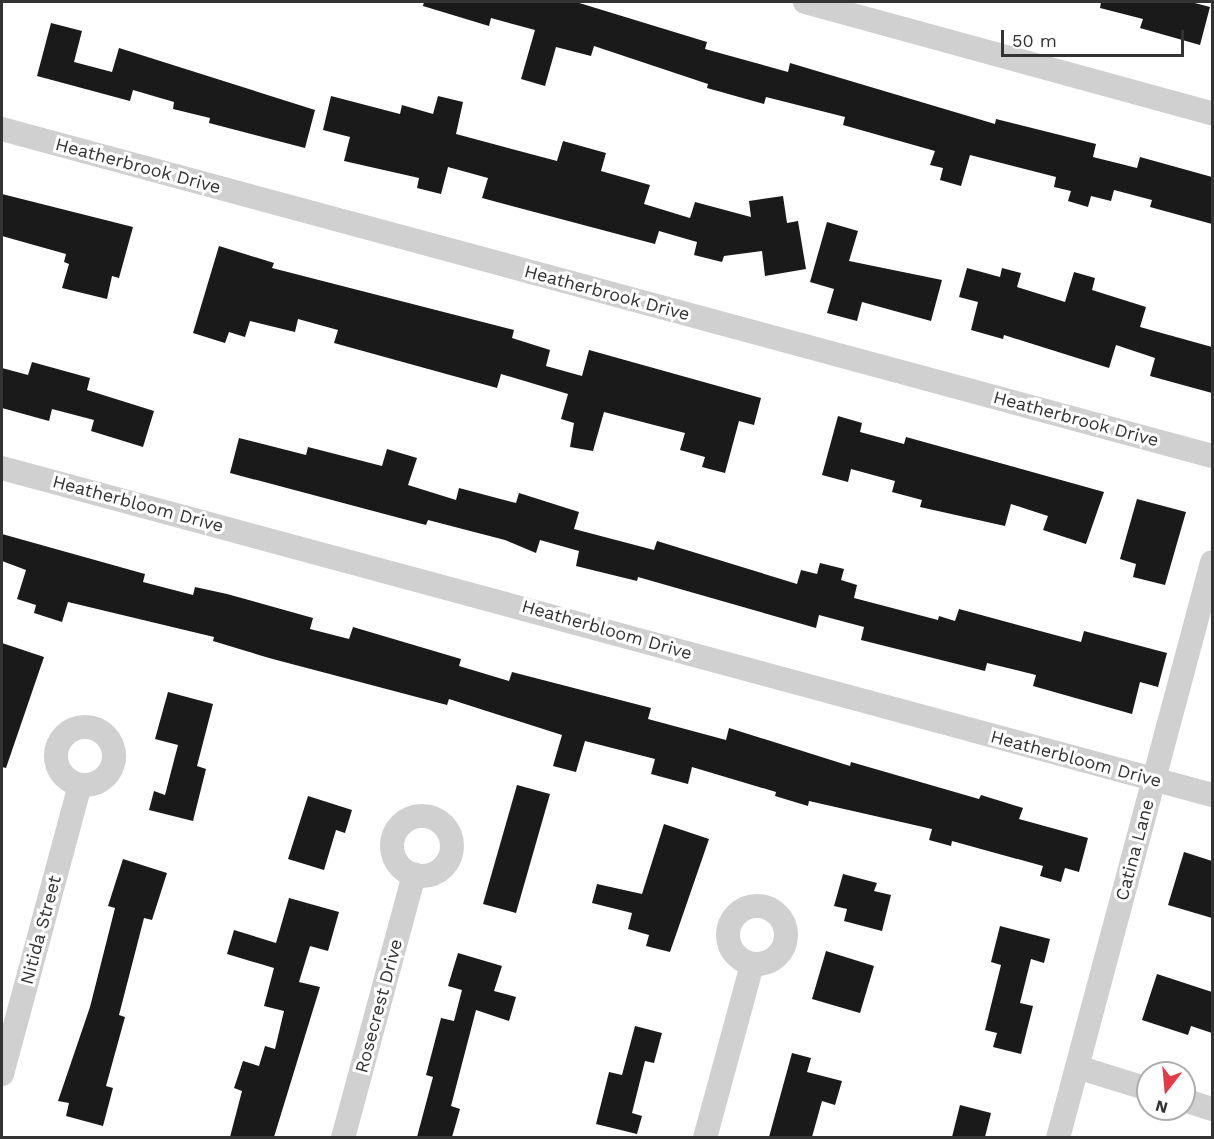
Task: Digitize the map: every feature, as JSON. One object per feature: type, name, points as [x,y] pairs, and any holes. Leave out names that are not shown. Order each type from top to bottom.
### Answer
[{"type":"street","points":[[805,2],[1212,113]]},
{"type":"street","name":"Heatherbrook Drive","points":[[2,129],[1212,456]]},
{"type":"street","name":"Heatherbloom Drive","points":[[2,468],[1212,795]]},
{"type":"street","name":"Catina Lane","points":[[1058,1137],[1212,562]]},
{"type":"street","name":"Nitida Street","points":[[2,1074],[80,785]]},
{"type":"street","name":"Rosecrest Drive","points":[[343,1137],[414,874]]},
{"type":"street","points":[[705,1137],[752,965]]},
{"type":"street","points":[[1077,1067],[1136,1085]]},
{"type":"street","points":[[1196,1104],[1212,1109]]},
{"type":"building","points":[[424,2],[576,2],[707,42],[705,49],[788,72],[790,63],[995,124],[996,119],[1096,144],[1093,157],[1137,168],[1140,157],[1212,177],[1212,224],[1150,207],[1152,200],[1114,190],[1111,201],[1091,196],[1088,207],[1068,201],[1071,191],[1054,187],[1056,177],[970,155],[961,186],[940,180],[943,168],[930,165],[935,151],[843,125],[845,117],[766,97],[764,104],[707,88],[708,84],[594,46],[591,56],[556,47],[545,86],[521,79],[535,30],[491,18],[489,26],[423,6]]},
{"type":"building","points":[[1101,2],[1191,2],[1210,7],[1200,45],[1140,28],[1143,19],[1100,8]]},
{"type":"building","points":[[51,23],[82,31],[74,62],[112,72],[119,48],[315,110],[305,148],[209,123],[210,118],[173,109],[174,102],[133,90],[130,101],[37,76]]},
{"type":"building","points":[[331,96],[400,114],[402,105],[433,114],[438,96],[463,102],[456,134],[557,161],[563,141],[606,153],[601,171],[650,185],[644,204],[690,218],[695,202],[751,217],[749,201],[783,196],[787,223],[798,221],[806,269],[765,276],[762,251],[724,256],[722,262],[694,255],[697,242],[659,231],[655,244],[482,198],[488,178],[448,167],[441,194],[417,188],[419,178],[344,161],[350,137],[323,130]]},
{"type":"building","points":[[2,194],[133,227],[119,278],[112,276],[107,299],[62,288],[69,264],[64,262],[66,254],[2,236]]},
{"type":"building","points":[[827,222],[858,231],[849,261],[942,280],[931,321],[862,302],[857,321],[827,313],[834,289],[810,282]]},
{"type":"building","points":[[219,246],[274,263],[272,268],[514,330],[512,338],[550,350],[546,366],[582,376],[589,350],[761,398],[754,425],[739,421],[725,473],[702,467],[705,457],[680,450],[685,433],[604,412],[593,451],[570,447],[574,423],[561,419],[568,394],[501,374],[497,388],[334,343],[338,330],[298,319],[295,332],[250,321],[245,337],[229,332],[225,343],[193,333]]},
{"type":"building","points":[[967,268],[1000,277],[1002,268],[1021,273],[1017,287],[1065,302],[1074,272],[1095,278],[1092,290],[1146,307],[1140,327],[1212,347],[1212,393],[1150,376],[1155,358],[1116,345],[1109,368],[1004,335],[1003,339],[971,330],[978,302],[959,297]]},
{"type":"building","points":[[32,362],[90,378],[87,390],[154,411],[143,447],[91,431],[94,420],[52,409],[49,421],[2,408],[2,368],[28,375]]},
{"type":"building","points":[[838,416],[862,423],[860,432],[904,444],[906,437],[1104,492],[1086,544],[1043,530],[1048,516],[1011,504],[1005,526],[920,507],[922,500],[892,492],[895,481],[851,469],[848,482],[822,475]]},
{"type":"building","points":[[239,438],[306,455],[308,447],[382,466],[387,449],[417,458],[408,485],[456,500],[459,488],[516,503],[519,493],[579,512],[574,529],[654,550],[657,541],[797,584],[801,570],[817,574],[820,563],[844,569],[841,580],[857,585],[854,598],[938,620],[939,616],[955,621],[959,609],[1081,642],[1084,631],[1167,653],[1158,687],[1140,682],[1132,714],[1033,686],[1036,675],[987,663],[985,671],[861,640],[864,627],[819,615],[816,628],[638,577],[637,581],[576,566],[579,551],[540,540],[536,553],[505,540],[428,520],[426,525],[230,473]]},
{"type":"building","points":[[1137,499],[1186,512],[1165,585],[1133,577],[1136,564],[1120,559]]},
{"type":"building","points":[[2,534],[145,574],[143,582],[193,595],[195,587],[313,618],[310,629],[349,639],[353,627],[461,659],[459,666],[509,681],[512,672],[651,708],[648,719],[726,740],[729,728],[850,766],[851,762],[979,799],[981,795],[1023,808],[1019,819],[1088,838],[1079,872],[1065,868],[1061,882],[1040,876],[1043,866],[952,841],[951,846],[929,840],[932,829],[809,801],[808,806],[775,796],[776,792],[692,767],[688,784],[651,774],[655,759],[585,741],[576,772],[553,766],[562,735],[449,699],[447,705],[269,658],[213,641],[214,637],[68,602],[62,622],[34,613],[36,605],[17,599],[26,570],[2,561]]},
{"type":"building","points":[[2,643],[44,657],[6,768],[2,767]]},
{"type":"building","points":[[168,692],[213,704],[197,766],[206,769],[193,821],[149,810],[154,791],[165,795],[178,745],[155,739]]},
{"type":"building","points":[[517,785],[550,794],[516,913],[483,904]]},
{"type":"building","points":[[308,796],[352,810],[345,833],[336,830],[324,870],[288,859]]},
{"type":"building","points":[[664,824],[709,839],[670,952],[646,946],[649,935],[628,929],[632,913],[592,903],[597,884],[642,894]]},
{"type":"building","points":[[1184,852],[1212,861],[1212,918],[1168,905]]},
{"type":"building","points":[[123,859],[167,873],[152,920],[144,918],[119,1015],[125,1017],[106,1086],[113,1088],[103,1126],[66,1116],[69,1103],[58,1101],[90,1007],[115,908],[108,906]]},
{"type":"building","points":[[843,874],[877,883],[874,891],[891,895],[882,931],[844,921],[847,909],[834,906]]},
{"type":"building","points":[[289,898],[339,912],[328,951],[310,946],[299,982],[320,987],[274,1137],[230,1137],[242,1091],[234,1088],[243,1061],[259,1066],[265,1046],[275,1049],[284,1011],[264,1006],[274,968],[227,954],[234,930],[276,943]]},
{"type":"building","points":[[1000,926],[1050,939],[1044,963],[1031,959],[1020,1003],[1033,1006],[1021,1054],[993,1047],[997,1033],[985,1030],[1001,965],[991,962]]},
{"type":"building","points":[[826,951],[874,966],[860,1013],[812,999]]},
{"type":"building","points":[[458,953],[502,966],[494,991],[516,997],[509,1021],[476,1010],[451,1106],[460,1109],[452,1137],[417,1137],[433,1077],[426,1075],[441,1018],[454,1021],[462,990],[448,986]]},
{"type":"building","points":[[1157,974],[1212,992],[1212,1033],[1191,1026],[1188,1035],[1142,1020]]},
{"type":"building","points":[[635,1026],[662,1033],[654,1063],[645,1061],[632,1113],[642,1116],[637,1134],[596,1124],[609,1072],[622,1075]]},
{"type":"building","points":[[792,1053],[811,1058],[807,1072],[842,1081],[835,1105],[822,1101],[812,1137],[769,1137]]},
{"type":"building","points":[[960,1105],[991,1113],[985,1137],[952,1137]]}]
